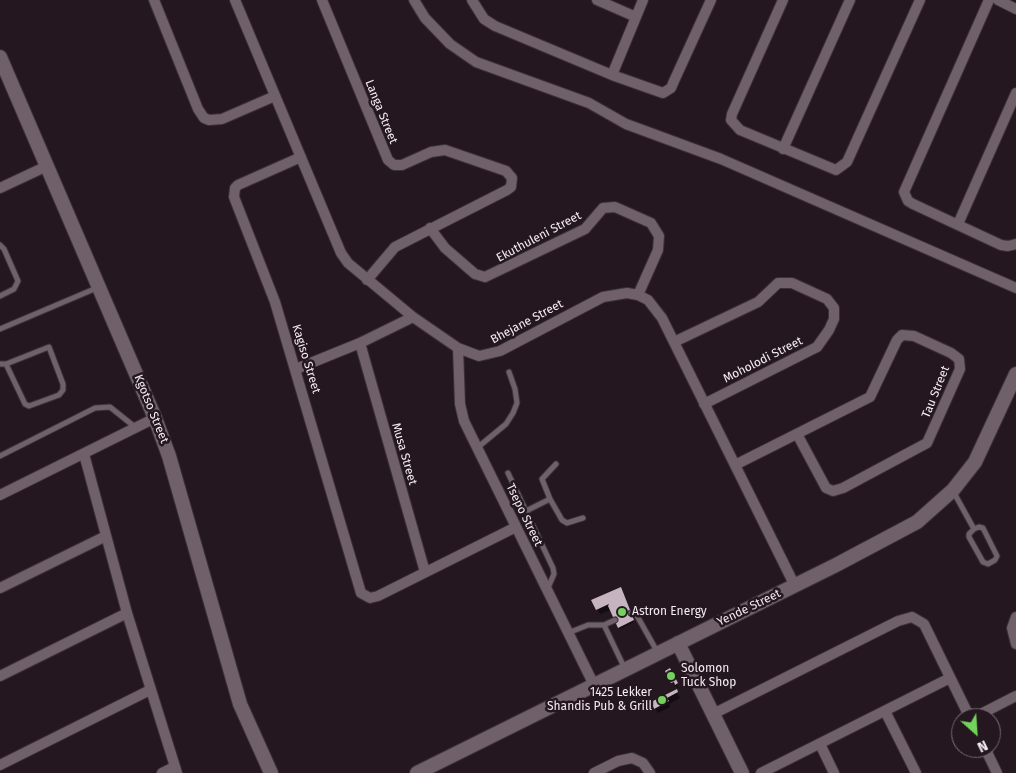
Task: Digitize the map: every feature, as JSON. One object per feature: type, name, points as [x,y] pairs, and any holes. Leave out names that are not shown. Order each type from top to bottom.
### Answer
[{"type":"street","points":[[154,0],[198,109],[204,118],[209,120],[222,119],[275,96]]},
{"type":"street","name":"Bhejane Street","points":[[235,0],[341,253],[348,263],[367,280],[413,317],[458,348],[472,355],[491,355],[603,297],[616,294],[638,295]]},
{"type":"street","name":"Langa Street","points":[[322,0],[388,160],[394,164],[402,165],[431,152],[445,150],[506,171],[512,178],[507,190],[395,247],[367,280]]},
{"type":"street","points":[[414,0],[425,18],[450,44],[476,62],[589,103],[626,124],[721,159],[1016,288]]},
{"type":"street","points":[[472,0],[489,23],[657,93],[662,93],[671,88],[711,0]]},
{"type":"street","points":[[596,0],[636,17]]},
{"type":"street","points":[[612,75],[643,0]]},
{"type":"street","points":[[783,0],[731,120],[736,128],[832,170],[840,168],[851,154],[920,0]]},
{"type":"street","points":[[783,149],[850,0]]},
{"type":"street","points":[[989,0],[906,186],[905,196],[913,204],[1001,244],[1008,246],[1016,244]]},
{"type":"street","points":[[998,0],[1016,9]]},
{"type":"street","name":"Kgotso Street","points":[[0,57],[156,418],[169,456],[240,704],[271,773]]},
{"type":"street","points":[[958,224],[1016,93]]},
{"type":"street","name":"Kagiso Street","points":[[302,157],[244,182],[235,188],[236,204],[274,297],[359,588],[366,597],[378,596],[425,572]]},
{"type":"street","points":[[1,185],[47,166]]},
{"type":"street","name":"Ekuthuleni Street","points":[[430,228],[444,248],[475,274],[489,277],[585,229],[604,208],[615,208],[651,223],[659,236],[658,250],[638,295]]},
{"type":"street","name":"Moholodi Street","points":[[674,342],[758,302],[778,283],[792,283],[827,299],[834,308],[834,319],[817,347],[704,404]]},
{"type":"street","points":[[638,295],[654,306],[674,342],[794,586]]},
{"type":"street","points":[[296,368],[360,343],[413,317]]},
{"type":"street","name":"Tau Street","points":[[735,466],[797,434],[870,397],[897,340],[902,335],[914,336],[959,359],[960,369],[927,443],[843,488],[833,491],[826,488],[797,434]]},
{"type":"street","name":"Musa Street","points":[[360,343],[425,572]]},
{"type":"street","name":"Tsepo Street","points":[[458,348],[461,414],[594,685]]},
{"type":"street","name":"Yende Street","points":[[422,772],[794,586],[903,530],[926,515],[965,477],[979,454],[1016,374]]},
{"type":"street","points":[[0,495],[156,418]]},
{"type":"street","points":[[84,454],[127,613],[175,770],[162,773]]},
{"type":"street","points":[[425,572],[516,528]]},
{"type":"street","points":[[0,588],[106,536]]},
{"type":"street","points":[[0,676],[127,613]]},
{"type":"street","points":[[713,714],[898,621],[912,617],[917,618],[924,624],[966,708]]},
{"type":"street","points":[[1016,617],[1012,628],[1016,644]]},
{"type":"street","points":[[678,643],[742,773]]},
{"type":"street","points":[[761,773],[950,678]]},
{"type":"street","points":[[0,764],[150,690]]},
{"type":"street","points":[[991,708],[1016,696]]},
{"type":"street","points":[[885,712],[916,773]]},
{"type":"street","points":[[820,744],[834,773]]},
{"type":"street","points":[[594,773],[618,761],[632,758],[643,763],[650,773]]},
{"type":"street","points":[[990,758],[997,773]]},
{"type":"lane","points":[[0,245],[4,249],[18,282],[14,289],[0,296]]},
{"type":"lane","points":[[0,329],[99,287]]},
{"type":"lane","points":[[49,347],[64,384],[64,390],[30,406],[25,404],[3,364],[49,347]]},
{"type":"lane","points":[[477,448],[506,424],[513,413],[517,403],[515,389],[509,372]]},
{"type":"lane","points":[[0,456],[95,408],[110,407],[135,428]]},
{"type":"lane","points":[[556,464],[542,479],[550,499],[562,520],[567,523],[583,518]]},
{"type":"lane","points":[[508,473],[553,568],[554,574],[547,590]]},
{"type":"lane","points":[[953,490],[974,529]]},
{"type":"lane","points":[[526,511],[550,499]]},
{"type":"lane","points":[[983,528],[997,556],[995,560],[988,564],[983,562],[969,537],[969,534],[974,529],[983,528]]},
{"type":"lane","points":[[631,613],[636,614],[658,653]]},
{"type":"lane","points":[[568,633],[588,625],[604,625],[615,620]]},
{"type":"lane","points":[[604,625],[625,670]]},
{"type":"building","points":[[621,587],[634,620],[618,628],[608,606],[609,604],[596,610],[591,600]]},
{"type":"building","name":"Solomon Tuck Shop","points":[[670,668],[678,683],[675,685],[674,682],[671,683],[665,671]]},
{"type":"building","name":"1425 Lekker Shandis Pub & Grill","points":[[677,689],[678,692],[667,698],[669,701],[654,709],[651,702]]},
{"type":"place","name":"Astron Energy","points":[[622,612]]},
{"type":"place","name":"Solomon Tuck Shop","points":[[671,676]]},
{"type":"place","name":"1425 Lekker Shandis Pub & Grill","points":[[662,700]]}]
